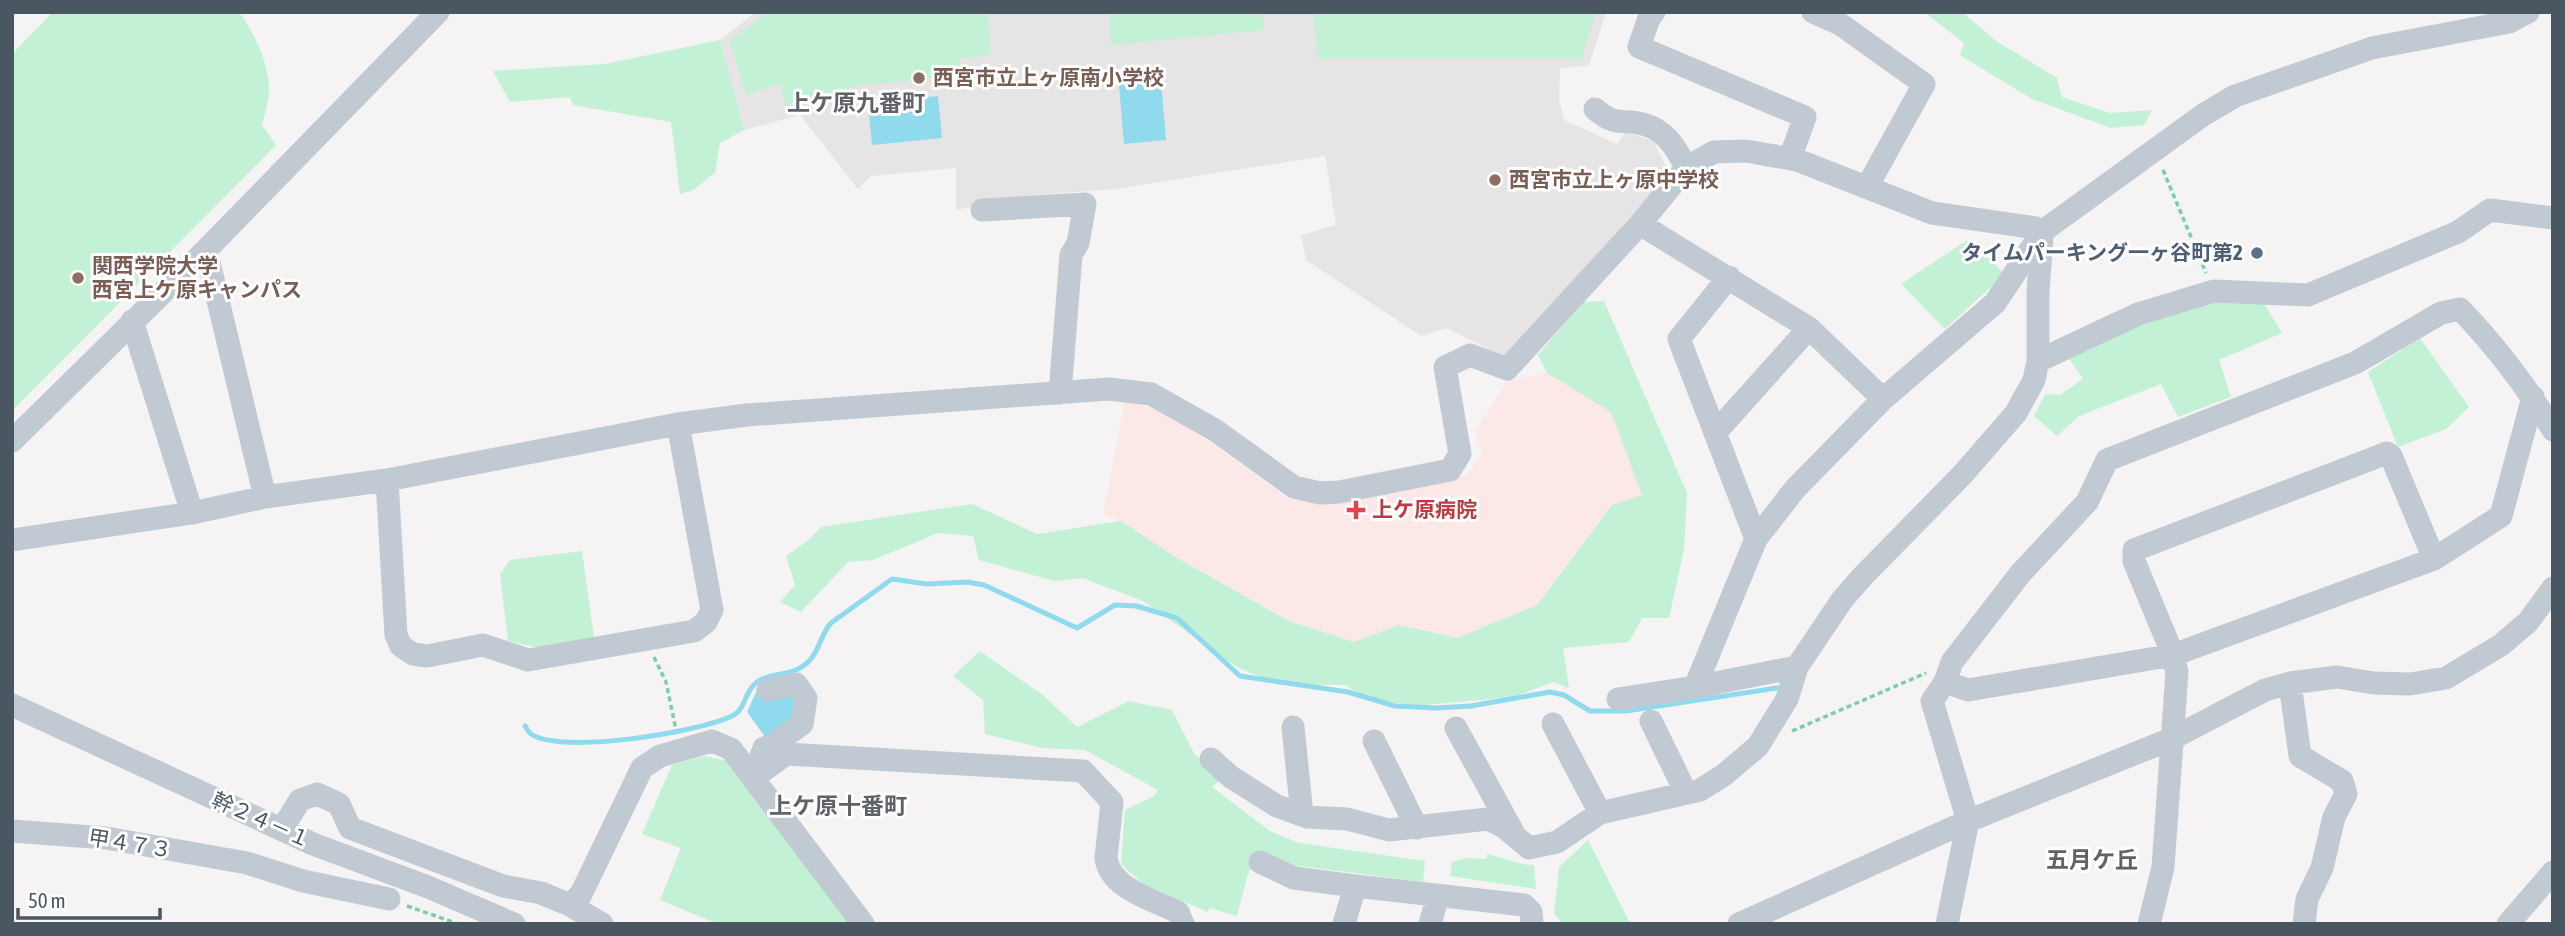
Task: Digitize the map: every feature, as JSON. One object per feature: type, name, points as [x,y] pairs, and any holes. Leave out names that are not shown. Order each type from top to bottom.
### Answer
[{"type":"street","points":[[12,441],[206,250],[438,12]]},
{"type":"street","points":[[1654,12],[1649,18],[1640,47],[1805,117],[1790,158]]},
{"type":"street","points":[[1813,12],[1840,24],[1924,84],[1867,187]]},
{"type":"street","points":[[1695,687],[1756,539],[1795,489],[1883,399],[1995,303],[2043,232],[2155,150],[2235,96],[2372,48],[2509,22],[2528,12]]},
{"type":"street","points":[[1595,109],[1615,122],[1645,124],[1662,133],[1678,150],[1686,168]]},
{"type":"street","points":[[12,540],[192,513],[265,497],[387,480],[678,424],[747,415],[1109,389],[1151,394],[1215,430],[1294,487],[1320,493],[1339,492],[1450,470],[1460,454],[1446,368],[1470,355],[1507,369],[1640,224],[1686,168],[1714,152],[1746,151],[1790,158],[1932,213],[2036,228],[2043,232]]},
{"type":"street","points":[[982,210],[1085,204],[1078,243],[1071,255],[1060,393]]},
{"type":"street","points":[[2038,361],[2138,314],[2214,291],[2308,295],[2458,232],[2490,210],[2553,218]]},
{"type":"street","points":[[1640,224],[1729,276],[1809,328],[1883,399]]},
{"type":"street","points":[[1212,759],[1231,777],[1277,806],[1301,815],[1348,819],[1389,830],[1488,819],[1504,827],[1529,848],[1557,842],[1600,813],[1700,790],[1724,775],[1758,746],[1787,699],[1797,667],[1842,600],[1962,475],[2016,413],[2034,380],[2038,361],[2039,256],[2043,232]]},
{"type":"street","points":[[206,250],[265,497]]},
{"type":"street","points":[[1729,276],[1679,339],[1756,539]]},
{"type":"street","points":[[1947,924],[1968,821],[1932,701],[1948,672],[2020,574],[2087,502],[2107,460],[2355,363],[2441,313],[2460,309],[2481,330],[2533,397],[2553,430]]},
{"type":"street","points":[[132,321],[192,513]]},
{"type":"street","points":[[1715,433],[1809,328]]},
{"type":"street","points":[[1948,672],[1968,690],[2173,655],[2434,559],[2501,516],[2533,397]]},
{"type":"street","points":[[387,480],[396,635],[401,646],[414,654],[427,656],[483,645],[528,660],[647,637],[694,631],[706,622],[712,610],[678,424]]},
{"type":"street","points":[[2149,924],[2163,867],[2177,671],[2134,561],[2134,550],[2387,453],[2391,456],[2434,559]]},
{"type":"street","points":[[1739,924],[1968,821],[2171,739],[2264,690],[2290,683],[2337,677],[2410,684],[2446,678],[2501,645],[2528,622],[2553,588]]},
{"type":"street","points":[[1618,699],[1797,667]]},
{"type":"street","points":[[2290,683],[2300,756],[2342,781],[2346,794],[2334,817],[2322,868],[2307,899],[2304,924]]},
{"type":"street","points":[[753,778],[764,748],[802,724],[806,698],[796,684],[768,690]]},
{"type":"street","name":"幹２４－１","points":[[12,705],[313,844],[428,887],[514,924]]},
{"type":"street","points":[[1651,722],[1686,793]]},
{"type":"street","points":[[1553,724],[1600,813]]},
{"type":"street","points":[[1293,727],[1301,815]]},
{"type":"street","points":[[1456,728],[1515,835]]},
{"type":"street","points":[[570,905],[581,894],[642,768],[660,756],[712,741],[731,749],[863,924]]},
{"type":"street","points":[[1374,741],[1417,828]]},
{"type":"street","points":[[753,778],[786,754],[1083,771],[1112,802],[1107,866],[1126,888],[1178,912],[1183,924]]},
{"type":"street","points":[[282,829],[300,800],[317,794],[339,804],[350,828],[503,886],[541,893],[570,905],[601,924]]},
{"type":"street","name":"甲４７３","points":[[12,831],[106,838],[247,863],[303,881],[389,899]]},
{"type":"street","points":[[1260,862],[1294,878],[1524,905],[1531,912],[1532,924]]},
{"type":"street","points":[[2508,924],[2553,872]]},
{"type":"street","points":[[1344,924],[1355,886]]},
{"type":"street","points":[[1430,924],[1438,895]]},
{"type":"path","points":[[2155,150],[2214,291]]},
{"type":"path","points":[[647,637],[666,682],[677,737]]},
{"type":"path","points":[[1758,746],[1948,672]]},
{"type":"path","points":[[389,899],[449,923],[458,924]]},
{"type":"shaded area","name":"西宮市立上ヶ原中学校","points":[[756,12],[1606,12],[1589,66],[1560,68],[1559,100],[1564,120],[1617,144],[1626,132],[1653,141],[1669,172],[1511,354],[1500,355],[1446,328],[1421,336],[1306,260],[1301,235],[1336,225],[1325,156],[1115,189],[1034,195],[956,210],[956,168],[871,176],[858,189],[800,115],[744,130],[720,40]]},
{"type":"shaded area","name":"上ケ原病院","points":[[1547,373],[1611,412],[1642,495],[1612,505],[1537,605],[1457,638],[1399,625],[1354,642],[1290,621],[1177,558],[1121,521],[1103,514],[1125,400],[1170,414],[1285,496],[1326,504],[1468,475],[1482,453],[1475,431],[1508,381]]},
{"type":"green space","name":"関西学院大学 西宮上ケ原キャンパス","points":[[53,12],[239,12],[255,38],[268,75],[269,90],[262,125],[276,145],[12,411],[12,54]]},
{"type":"green space","points":[[768,12],[988,12],[991,55],[958,59],[959,77],[860,85],[786,106],[780,84],[746,95],[730,41]]},
{"type":"green space","points":[[1109,12],[1262,12],[1264,30],[1111,45]]},
{"type":"green space","points":[[1313,12],[1596,12],[1581,60],[1318,60]]},
{"type":"green space","points":[[1924,12],[1962,12],[1996,41],[2057,78],[2062,97],[2110,113],[2152,110],[2144,125],[2111,128],[2032,99],[1960,55],[1964,43]]},
{"type":"green space","points":[[720,40],[744,130],[720,143],[715,173],[693,190],[680,194],[671,122],[573,105],[570,97],[510,102],[493,71],[605,64]]},
{"type":"green space","points":[[1969,239],[2005,274],[1945,329],[1901,284]]},
{"type":"green space","points":[[1604,301],[1687,493],[1684,549],[1669,618],[1642,618],[1629,642],[1563,648],[1569,688],[1553,682],[1513,697],[1413,706],[1367,698],[1345,685],[1279,685],[1237,667],[1143,601],[1083,578],[1054,581],[979,560],[973,536],[938,533],[873,560],[848,562],[801,612],[780,602],[795,585],[786,556],[810,539],[821,527],[972,504],[1037,534],[1121,521],[1177,558],[1289,621],[1354,642],[1399,625],[1457,638],[1537,605],[1612,505],[1642,495],[1611,412],[1547,373],[1538,355],[1583,302]]},
{"type":"green space","points":[[2201,301],[2264,303],[2282,333],[2219,360],[2231,397],[2178,417],[2161,384],[2079,416],[2057,436],[2034,416],[2045,394],[2060,395],[2083,379],[2068,357],[2087,351],[2133,326]]},
{"type":"green space","points":[[2420,338],[2469,407],[2446,429],[2398,447],[2368,372]]},
{"type":"green space","points":[[582,551],[594,638],[540,648],[508,641],[500,574],[510,560]]},
{"type":"green space","points":[[980,651],[1044,696],[1077,727],[1129,701],[1172,710],[1195,755],[1224,777],[1212,787],[1270,831],[1299,843],[1425,861],[1423,882],[1292,865],[1258,850],[1247,877],[1237,916],[1210,908],[1208,912],[1143,884],[1121,864],[1125,810],[1154,796],[1158,790],[1085,750],[1042,748],[985,734],[983,700],[953,676]]},
{"type":"green space","points":[[703,756],[724,760],[730,765],[853,922],[718,924],[660,900],[681,848],[642,834],[672,765]]},
{"type":"green space","points":[[1588,840],[1629,924],[1563,924],[1554,913],[1559,867]]},
{"type":"green space","points":[[1487,854],[1534,865],[1536,889],[1450,876],[1452,862],[1466,858],[1487,859]]},
{"type":"water","points":[[1160,70],[1166,140],[1124,144],[1118,74]]},
{"type":"water","points":[[938,96],[942,138],[872,145],[868,103]]},
{"type":"water","points":[[765,687],[795,693],[796,720],[765,737],[747,712],[757,690]]},
{"type":"waterway","points":[[525,726],[531,734],[547,740],[600,742],[691,729],[732,716],[740,709],[757,682],[804,666],[813,656],[831,623],[892,579],[927,584],[967,582],[984,585],[1077,628],[1115,605],[1136,606],[1177,618],[1240,676],[1348,692],[1395,706],[1471,706],[1550,692],[1564,695],[1590,711],[1626,711],[1783,687]]},
{"type":"place","name":"西宮市立上ヶ原南小学校","points":[[919,78]]},
{"type":"place","name":"西宮市立上ヶ原中学校","points":[[1495,180]]},
{"type":"place","name":"タイムパーキング一ヶ谷町第2","points":[[2257,253]]},
{"type":"place","name":"関西学院大学 西宮上ケ原キャンパス","points":[[78,278]]},
{"type":"place","name":"上ケ原病院","points":[[1356,510]]},
{"type":"district","name":"上ケ原九番町","points":[[856,103]]},
{"type":"district","name":"上ケ原十番町","points":[[838,806]]},
{"type":"district","name":"五月ケ丘","points":[[2092,860]]}]
